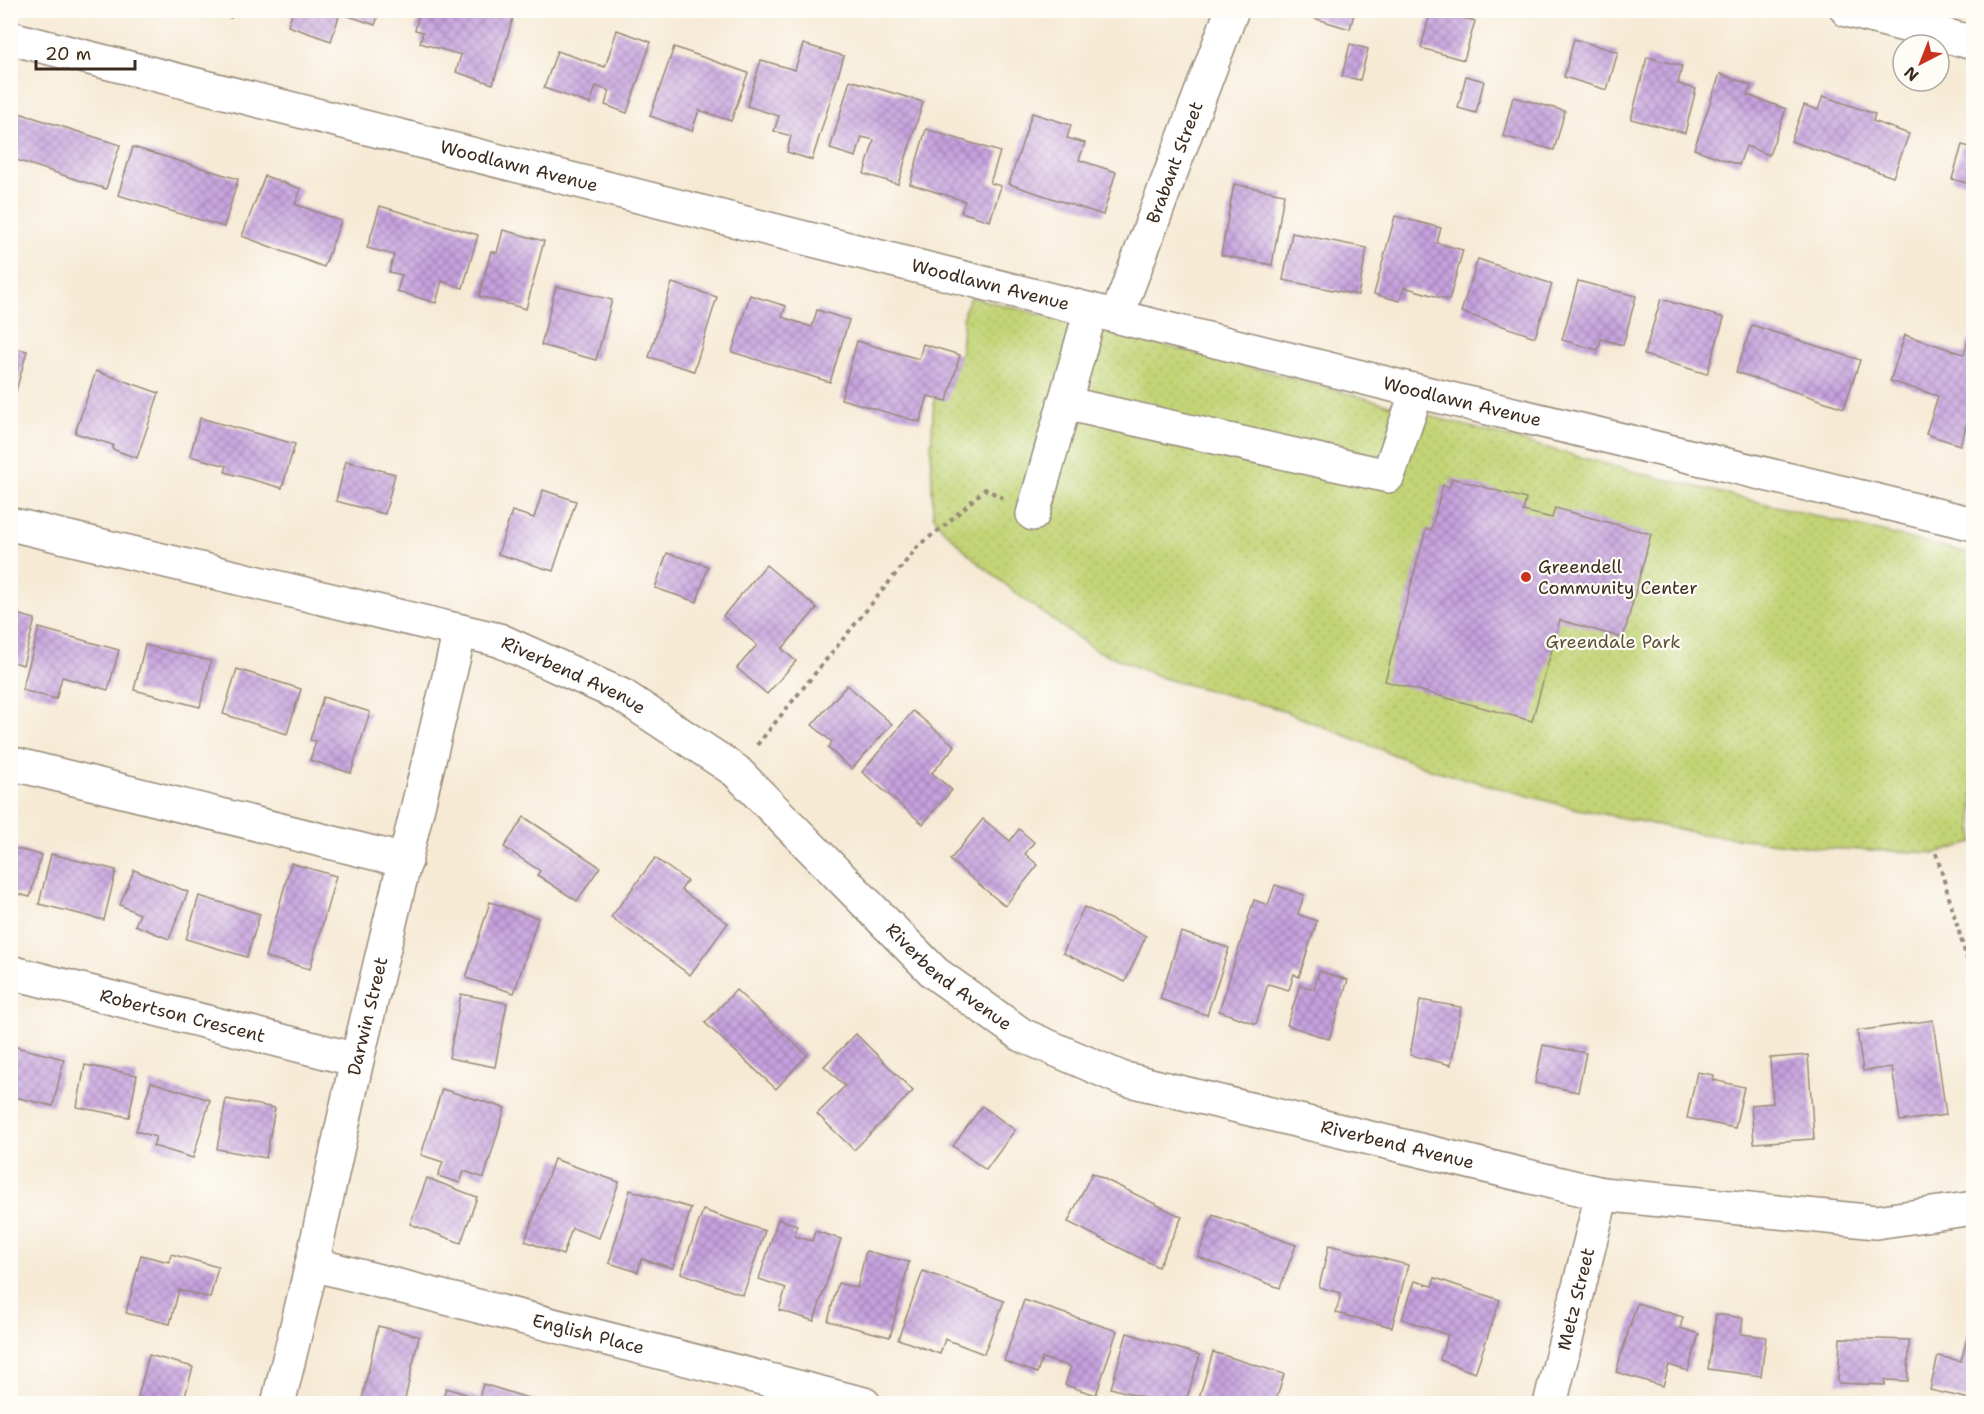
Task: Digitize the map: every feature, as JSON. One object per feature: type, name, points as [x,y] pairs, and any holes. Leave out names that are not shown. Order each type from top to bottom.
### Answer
[{"type":"street","name":"Brabant Street","points":[[1033,514],[1064,404],[1232,10]]},
{"type":"street","points":[[1847,10],[1974,43]]},
{"type":"street","name":"Woodlawn Avenue","points":[[10,38],[1417,391],[1974,524]]},
{"type":"street","points":[[1064,404],[1388,476],[1417,391]]},
{"type":"street","name":"Riverbend Avenue","points":[[10,524],[499,640],[623,696],[736,771],[935,973],[1022,1035],[1121,1078],[1602,1194],[1876,1222],[1974,1208]]},
{"type":"street","name":"Darwin Street","points":[[278,1404],[312,1264],[357,1060],[460,630]]},
{"type":"street","points":[[10,763],[406,861]]},
{"type":"street","name":"Robertson Crescent","points":[[10,972],[357,1060]]},
{"type":"street","name":"Metz Street","points":[[1550,1404],[1602,1194]]},
{"type":"street","name":"English Place","points":[[312,1264],[864,1404]]},
{"type":"path","points":[[736,771],[920,544],[942,528],[985,489],[1033,514]]},
{"type":"path","points":[[1936,853],[1974,982]]},
{"type":"green space","name":"Greendale Park","points":[[971,297],[1273,373],[1635,472],[1973,554],[1973,843],[1936,853],[1821,848],[1702,834],[1573,808],[1430,769],[1276,708],[1163,678],[1094,649],[1026,601],[976,561],[942,528],[933,515],[931,451],[934,398],[961,352],[964,311]]},
{"type":"building","points":[[211,10],[234,10],[231,18]]},
{"type":"building","points":[[293,10],[380,10],[375,25],[340,13],[331,41],[288,26]]},
{"type":"building","points":[[420,10],[489,10],[513,18],[493,84],[456,72],[461,55],[420,43],[423,32],[415,30]]},
{"type":"building","points":[[1312,10],[1355,10],[1350,29],[1310,17]]},
{"type":"building","points":[[1431,10],[1475,21],[1464,60],[1421,48]]},
{"type":"building","points":[[617,30],[651,42],[627,113],[605,105],[609,91],[596,86],[590,104],[544,88],[557,51],[605,67]]},
{"type":"building","points":[[1574,39],[1618,52],[1607,90],[1564,77]]},
{"type":"building","points":[[803,44],[844,56],[812,160],[787,152],[791,136],[774,131],[779,116],[747,106],[761,60],[795,70]]},
{"type":"building","points":[[1350,44],[1368,49],[1360,80],[1342,76]]},
{"type":"building","points":[[674,47],[748,73],[731,121],[699,110],[692,131],[650,116]]},
{"type":"building","points":[[1647,57],[1682,66],[1678,84],[1696,89],[1685,133],[1631,119]]},
{"type":"building","points":[[1720,74],[1751,85],[1747,95],[1786,109],[1769,155],[1746,146],[1739,165],[1694,149]]},
{"type":"building","points":[[1466,76],[1484,81],[1476,113],[1458,108]]},
{"type":"building","points":[[850,80],[923,102],[898,184],[864,174],[874,140],[862,137],[856,157],[830,149]]},
{"type":"building","points":[[1823,96],[1875,114],[1873,121],[1909,134],[1893,177],[1791,141],[1804,105],[1818,110]]},
{"type":"building","points":[[1513,97],[1565,111],[1554,150],[1503,136]]},
{"type":"building","points":[[13,111],[120,145],[106,189],[10,158],[10,118]]},
{"type":"building","points":[[1032,113],[1071,125],[1067,138],[1085,143],[1079,160],[1116,172],[1103,215],[1009,184]]},
{"type":"building","points":[[926,129],[1000,152],[990,183],[1001,186],[990,221],[961,212],[965,201],[910,184]]},
{"type":"building","points":[[1962,145],[1974,148],[1974,185],[1952,179]]},
{"type":"building","points":[[133,147],[238,179],[224,227],[118,195]]},
{"type":"building","points":[[265,176],[301,189],[295,204],[341,221],[324,267],[242,236]]},
{"type":"building","points":[[1234,184],[1284,194],[1272,265],[1221,255]]},
{"type":"building","points":[[380,206],[478,235],[463,288],[442,281],[436,303],[397,291],[402,275],[389,272],[394,255],[367,248]]},
{"type":"building","points":[[1395,216],[1441,228],[1437,243],[1463,250],[1449,300],[1404,287],[1400,301],[1374,294]]},
{"type":"building","points":[[503,230],[544,241],[526,309],[479,296],[491,251],[497,253]]},
{"type":"building","points":[[1292,233],[1367,248],[1358,295],[1283,280]]},
{"type":"building","points":[[1478,259],[1552,284],[1535,337],[1461,312]]},
{"type":"building","points":[[1578,281],[1636,296],[1623,345],[1601,339],[1598,350],[1562,340]]},
{"type":"building","points":[[672,283],[717,297],[694,371],[649,357]]},
{"type":"building","points":[[556,286],[612,300],[596,360],[541,345]]},
{"type":"building","points":[[750,295],[786,306],[782,317],[812,327],[817,310],[849,320],[830,382],[732,352]]},
{"type":"building","points":[[1661,299],[1724,318],[1707,374],[1644,355]]},
{"type":"building","points":[[1752,325],[1860,360],[1844,408],[1736,372]]},
{"type":"building","points":[[1905,335],[1964,354],[1968,340],[1974,342],[1974,403],[1960,445],[1926,434],[1938,396],[1890,381]]},
{"type":"building","points":[[857,341],[919,359],[923,344],[960,355],[947,401],[928,396],[920,422],[841,399]]},
{"type":"building","points":[[10,347],[27,351],[13,402],[10,401]]},
{"type":"building","points":[[96,371],[159,393],[137,458],[112,449],[113,445],[75,433]]},
{"type":"building","points":[[200,418],[295,444],[282,488],[225,472],[227,466],[190,456]]},
{"type":"building","points":[[346,461],[395,474],[385,514],[336,501]]},
{"type":"building","name":"Greendell Community Center","points":[[1452,478],[1526,499],[1523,511],[1552,518],[1555,508],[1651,534],[1623,638],[1560,620],[1532,721],[1385,681],[1426,529],[1431,530],[1443,485],[1449,487]]},
{"type":"building","points":[[543,490],[576,501],[553,571],[498,554],[512,511],[534,518]]},
{"type":"building","points":[[667,553],[708,566],[697,602],[655,588]]},
{"type":"building","points":[[766,565],[817,608],[782,649],[796,661],[767,694],[737,668],[757,645],[723,616]]},
{"type":"building","points":[[10,612],[35,619],[23,665],[10,661]]},
{"type":"building","points":[[39,628],[119,650],[108,690],[62,677],[56,699],[22,690]]},
{"type":"building","points":[[145,645],[211,661],[200,707],[134,690]]},
{"type":"building","points":[[237,669],[301,689],[287,734],[223,714]]},
{"type":"building","points":[[847,685],[892,724],[852,769],[828,748],[832,742],[812,725]]},
{"type":"building","points":[[323,697],[370,712],[351,773],[310,760],[316,741],[310,740]]},
{"type":"building","points":[[913,711],[955,746],[932,773],[952,790],[923,824],[862,772]]},
{"type":"building","points":[[524,817],[600,867],[577,901],[537,875],[540,871],[504,847]]},
{"type":"building","points":[[983,819],[1010,841],[1019,829],[1034,842],[1025,854],[1038,865],[1005,906],[950,860]]},
{"type":"building","points":[[10,847],[41,855],[30,897],[10,892]]},
{"type":"building","points":[[51,854],[116,870],[104,920],[39,904]]},
{"type":"building","points":[[655,858],[687,881],[681,890],[728,923],[690,975],[611,917]]},
{"type":"building","points":[[291,863],[336,876],[310,969],[265,957]]},
{"type":"building","points":[[134,870],[188,892],[169,939],[135,925],[140,914],[120,905]]},
{"type":"building","points":[[1275,885],[1304,895],[1298,914],[1317,921],[1299,977],[1294,974],[1289,990],[1268,984],[1256,1024],[1219,1011],[1254,900],[1268,905]]},
{"type":"building","points":[[199,896],[260,914],[247,957],[186,939]]},
{"type":"building","points":[[490,902],[538,918],[514,993],[466,978]]},
{"type":"building","points":[[1084,907],[1146,936],[1125,982],[1063,953]]},
{"type":"building","points":[[1181,932],[1229,948],[1207,1015],[1160,999]]},
{"type":"building","points":[[1319,971],[1348,980],[1329,1039],[1287,1025],[1300,985],[1314,989]]},
{"type":"building","points":[[736,990],[807,1055],[776,1089],[705,1023]]},
{"type":"building","points":[[461,994],[507,1003],[495,1067],[449,1058]]},
{"type":"building","points":[[1420,1000],[1461,1007],[1451,1065],[1410,1055]]},
{"type":"building","points":[[1933,1020],[1946,1115],[1900,1121],[1892,1067],[1863,1071],[1857,1031]]},
{"type":"building","points":[[856,1034],[913,1091],[854,1150],[817,1114],[845,1086],[824,1066]]},
{"type":"building","points":[[1543,1045],[1586,1053],[1578,1092],[1535,1083]]},
{"type":"building","points":[[16,1047],[64,1059],[53,1106],[10,1096],[10,1069]]},
{"type":"building","points":[[1808,1055],[1814,1139],[1754,1143],[1751,1105],[1773,1103],[1770,1058]]},
{"type":"building","points":[[85,1065],[137,1075],[129,1117],[77,1107]]},
{"type":"building","points":[[1697,1072],[1714,1075],[1713,1080],[1744,1087],[1735,1128],[1687,1118]]},
{"type":"building","points":[[151,1082],[210,1100],[193,1158],[153,1146],[156,1137],[136,1131]]},
{"type":"building","points":[[442,1089],[505,1108],[484,1178],[464,1171],[460,1183],[438,1176],[443,1162],[421,1155]]},
{"type":"building","points":[[226,1099],[275,1108],[266,1158],[217,1149]]},
{"type":"building","points":[[982,1106],[1015,1130],[986,1170],[953,1146]]},
{"type":"building","points":[[554,1159],[619,1182],[599,1238],[572,1228],[563,1255],[525,1241]]},
{"type":"building","points":[[1092,1173],[1182,1217],[1158,1267],[1068,1222]]},
{"type":"building","points":[[427,1178],[477,1197],[461,1243],[410,1224]]},
{"type":"building","points":[[630,1190],[691,1208],[673,1268],[641,1259],[638,1272],[609,1263]]},
{"type":"building","points":[[703,1210],[765,1231],[743,1295],[681,1273]]},
{"type":"building","points":[[1213,1215],[1296,1245],[1280,1288],[1198,1257]]},
{"type":"building","points":[[778,1219],[797,1225],[794,1236],[812,1241],[815,1231],[841,1239],[814,1321],[779,1310],[786,1288],[759,1279]]},
{"type":"building","points":[[1329,1245],[1408,1265],[1392,1327],[1336,1313],[1341,1293],[1319,1287]]},
{"type":"building","points":[[866,1251],[909,1262],[890,1337],[828,1321],[838,1283],[857,1288]]},
{"type":"building","points":[[171,1254],[218,1267],[210,1298],[179,1290],[170,1324],[126,1313],[141,1255],[169,1262]]},
{"type":"building","points":[[923,1271],[1004,1301],[984,1354],[945,1339],[940,1354],[898,1339]]},
{"type":"building","points":[[1435,1278],[1500,1300],[1475,1373],[1440,1360],[1448,1335],[1402,1319],[1415,1281],[1432,1286]]},
{"type":"building","points":[[1024,1300],[1117,1331],[1096,1395],[1065,1385],[1071,1367],[1042,1358],[1037,1373],[1004,1361]]},
{"type":"building","points":[[1637,1303],[1683,1317],[1680,1328],[1699,1334],[1688,1371],[1669,1365],[1663,1386],[1616,1372]]},
{"type":"building","points":[[1716,1314],[1743,1318],[1741,1334],[1766,1337],[1761,1376],[1708,1369]]},
{"type":"building","points":[[1971,1323],[1974,1324],[1974,1400],[1930,1390],[1938,1356],[1961,1361]]},
{"type":"building","points":[[378,1326],[419,1336],[404,1404],[361,1404]]},
{"type":"building","points":[[1127,1333],[1200,1355],[1185,1404],[1147,1404],[1148,1399],[1111,1388]]},
{"type":"building","points":[[1840,1338],[1909,1340],[1908,1381],[1885,1380],[1885,1385],[1838,1383]]},
{"type":"building","points":[[1213,1352],[1284,1374],[1275,1404],[1197,1404]]},
{"type":"building","points":[[149,1355],[193,1367],[183,1404],[136,1404]]},
{"type":"building","points":[[483,1384],[544,1404],[441,1404],[446,1388],[479,1398]]},
{"type":"place","name":"Greendell Community Center","points":[[1526,577]]}]
